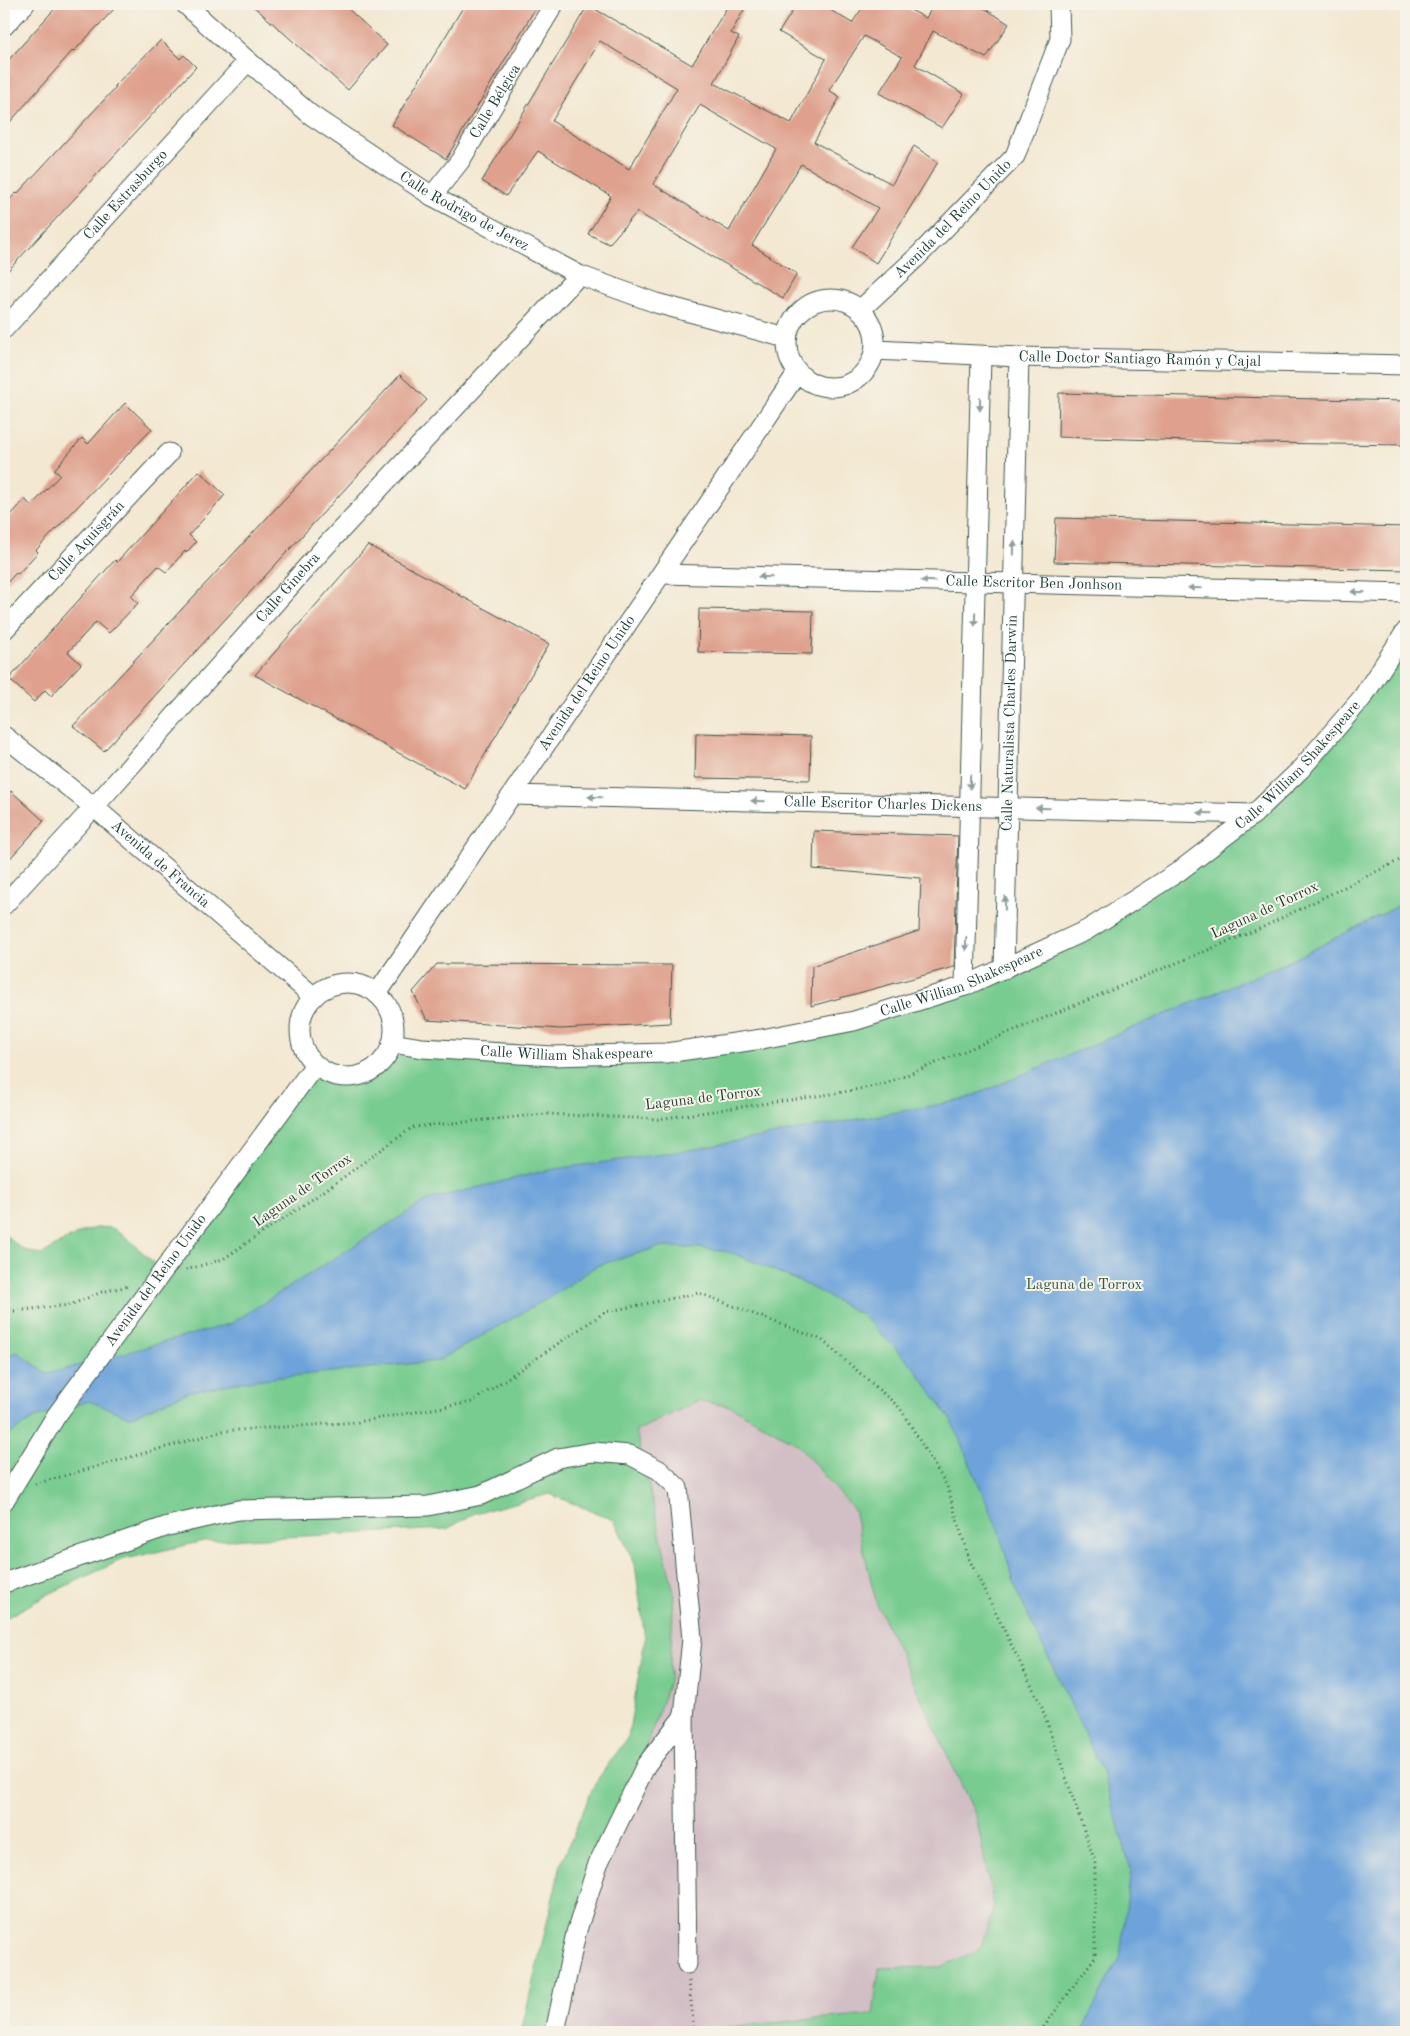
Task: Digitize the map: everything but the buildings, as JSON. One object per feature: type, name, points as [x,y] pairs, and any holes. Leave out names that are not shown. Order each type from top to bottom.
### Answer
[{"type":"street","points":[[4,26],[25,4]]},
{"type":"street","name":"Calle Rodrigo de Jerez","points":[[185,4],[311,115],[432,196],[579,275],[656,303],[786,338]]},
{"type":"street","name":"Calle Bélgica","points":[[432,196],[460,161],[554,4]]},
{"type":"street","name":"Avenida del Reino Unido","points":[[860,310],[918,256],[1015,156],[1060,39],[1058,4]]},
{"type":"street","name":"Calle Estrasburgo","points":[[4,329],[248,61]]},
{"type":"street","name":"Calle Ginebra","points":[[4,905],[94,807],[322,550],[579,275]]},
{"type":"street","points":[[835,299],[848,303],[860,310],[872,328],[875,350],[866,369],[850,383],[836,387],[822,387],[808,382],[797,373],[790,363],[786,338],[790,325],[797,314],[808,305],[821,300],[835,299]]},
{"type":"street","name":"Calle Doctor Santiago Ramón y Cajal","points":[[875,350],[981,356],[1406,365]]},
{"type":"street","points":[[965,986],[981,356]]},
{"type":"street","name":"Calle Naturalista Charles Darwin","points":[[1004,969],[1019,357]]},
{"type":"street","name":"Avenida del Reino Unido","points":[[377,994],[797,373]]},
{"type":"street","name":"Calle Aquisgrán","points":[[4,630],[169,453]]},
{"type":"street","name":"Calle Escritor Ben Jonhson","points":[[662,574],[1406,593]]},
{"type":"street","name":"Calle William Shakespeare","points":[[392,1043],[422,1048],[554,1056],[666,1053],[762,1039],[854,1021],[965,986],[1087,930],[1178,872],[1254,814],[1300,770],[1362,698],[1406,631]]},
{"type":"street","name":"Avenida de Francia","points":[[4,736],[94,807],[314,997]]},
{"type":"street","name":"Calle Escritor Charles Dickens","points":[[512,795],[1254,814]]},
{"type":"street","points":[[345,984],[365,987],[377,994],[386,1004],[392,1016],[394,1030],[392,1043],[380,1063],[374,1069],[360,1075],[344,1077],[328,1073],[315,1064],[306,1053],[301,1038],[300,1024],[305,1009],[314,997],[325,989],[345,984]]},
{"type":"street","name":"Avenida del Reino Unido","points":[[4,1501],[56,1416],[315,1064]]},
{"type":"street","points":[[4,1583],[168,1526],[238,1510],[428,1506],[481,1495],[558,1458],[593,1452],[630,1454],[659,1470],[678,1488],[692,1639],[684,1716],[687,1964]]},
{"type":"street","points":[[556,2032],[576,1933],[598,1864],[646,1765],[684,1716]]},
{"type":"path","name":"Laguna de Torrox","points":[[186,1270],[223,1259],[320,1194],[413,1127],[546,1114],[658,1119],[838,1094],[885,1084],[1261,928],[1406,857]]},
{"type":"path","points":[[4,1312],[70,1305],[102,1292],[158,1279]]},
{"type":"path","points":[[687,1964],[694,2032]]},
{"type":"shaded area","points":[[698,1401],[730,1406],[797,1444],[854,1510],[876,1602],[976,1816],[994,1907],[980,1949],[941,1967],[879,1968],[873,2014],[724,2027],[723,2032],[554,2032],[643,1753],[650,1491],[636,1431]]},
{"type":"green space","name":"Laguna de Torrox","points":[[1406,627],[1406,2032],[723,2032],[723,2027],[873,2014],[879,1968],[941,1967],[980,1949],[994,1907],[976,1816],[876,1602],[854,1510],[797,1444],[730,1406],[698,1401],[636,1431],[674,1593],[669,1682],[622,1815],[554,2032],[521,2032],[561,1864],[595,1783],[628,1737],[645,1639],[635,1564],[614,1520],[550,1494],[475,1513],[447,1529],[204,1541],[121,1560],[49,1594],[4,1619],[4,1234],[22,1249],[41,1255],[77,1234],[108,1227],[116,1230],[126,1238],[160,1269],[314,1066],[339,1074],[360,1071],[378,1060],[396,1042],[666,1051],[839,1023],[962,987],[1088,926],[1253,818],[1362,696]]},
{"type":"water","name":"Laguna de Torrox","points":[[1406,902],[1406,2032],[1081,2032],[1120,1956],[1131,1870],[1103,1772],[1017,1592],[998,1529],[951,1420],[913,1366],[862,1315],[803,1283],[733,1253],[701,1248],[659,1247],[596,1266],[555,1294],[438,1361],[253,1380],[188,1392],[130,1417],[89,1401],[32,1419],[4,1438],[4,1356],[17,1352],[48,1374],[230,1324],[427,1200],[548,1170],[684,1151],[963,1100],[1288,962]]}]
